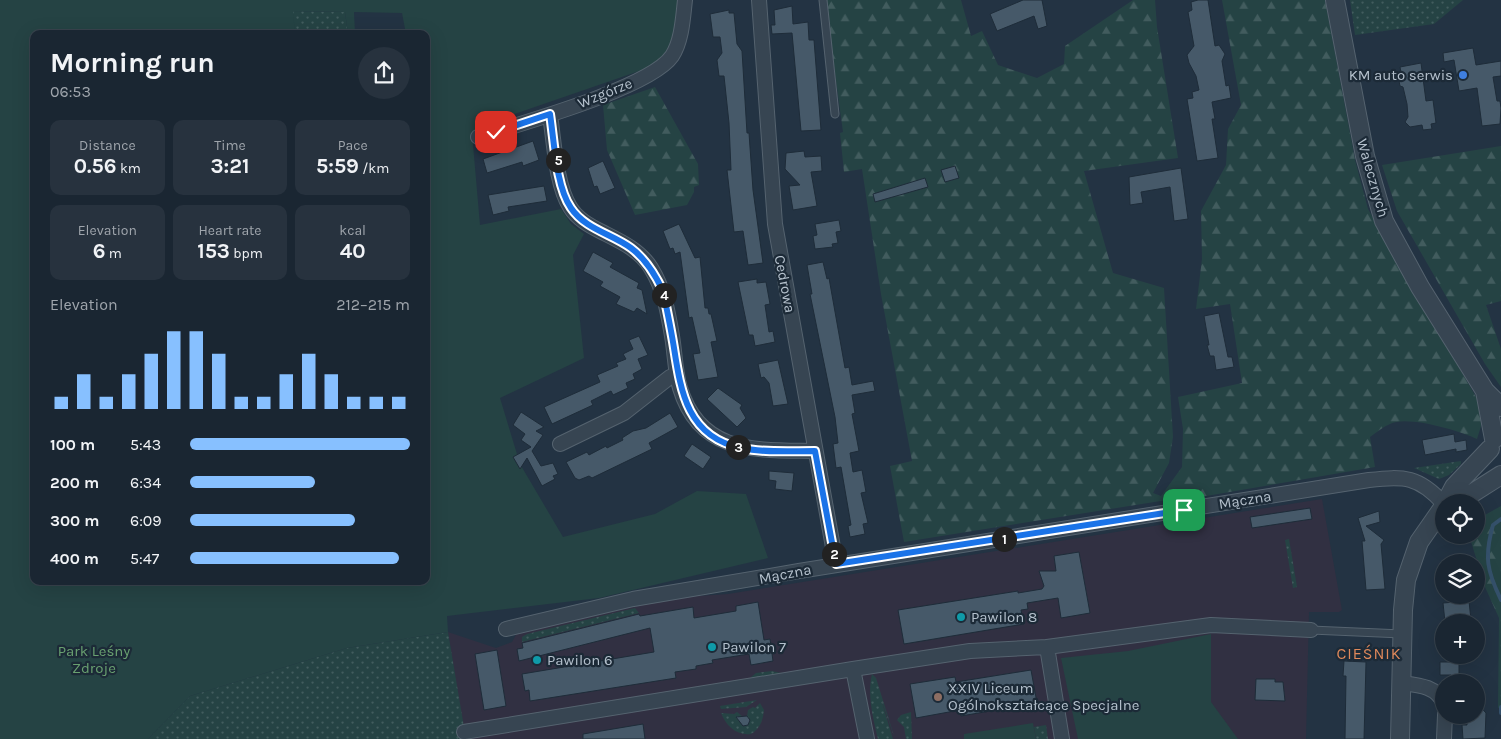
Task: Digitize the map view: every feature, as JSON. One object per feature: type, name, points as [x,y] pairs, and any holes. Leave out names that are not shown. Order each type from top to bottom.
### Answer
[{"type":"street","name":"Wzgórze","points":[[478,137],[550,114],[634,83],[666,63],[674,52],[677,43],[685,0]]},
{"type":"street","name":"Cedrowa","points":[[759,0],[775,224],[836,564]]},
{"type":"street","name":"Walecznych","points":[[1335,0],[1354,105],[1378,204],[1407,263],[1485,391],[1501,407]]},
{"type":"street","points":[[550,114],[563,188],[570,208],[587,223],[630,248],[649,265],[663,291],[680,387],[690,412],[699,424],[726,443],[760,450],[815,451]]},
{"type":"street","points":[[560,444],[624,413],[670,376],[677,374]]},
{"type":"street","name":"Walecznych","points":[[1485,391],[1495,441],[1491,461],[1501,474]]},
{"type":"street","points":[[1450,494],[1495,441]]},
{"type":"street","points":[[1471,494],[1501,474]]},
{"type":"street","name":"Mączna","points":[[506,629],[633,600],[836,564],[1388,478],[1415,480],[1435,495]]},
{"type":"street","points":[[1400,739],[1403,600],[1410,562],[1423,535],[1435,517]]},
{"type":"street","points":[[464,732],[970,652],[1047,647],[1211,625],[1311,630]]},
{"type":"street","points":[[1047,647],[1062,739]]},
{"type":"street","points":[[854,669],[867,739]]},
{"type":"street","points":[[1401,683],[1432,689],[1435,692]]},
{"type":"street","points":[[1444,739],[1445,724]]},
{"type":"lane","points":[[823,0],[835,114]]},
{"type":"lane","points":[[1311,630],[1402,634]]},
{"type":"shaded area","points":[[1322,499],[1342,610],[1339,612],[1309,612],[1306,739],[465,739],[448,632],[496,648],[512,642],[518,631],[653,599],[728,594]]},
{"type":"green space","name":"Park Leśny Zdroje","points":[[0,0],[677,0],[679,23],[670,52],[648,68],[488,123],[472,133],[480,225],[561,209],[571,224],[584,234],[573,255],[584,358],[500,398],[520,464],[563,537],[655,514],[697,491],[746,494],[768,558],[599,598],[447,616],[448,632],[347,648],[190,696],[148,739],[0,739]]},
{"type":"green space","points":[[825,0],[961,0],[971,36],[982,31],[998,65],[1037,78],[1064,64],[1065,46],[1133,0],[1155,0],[1157,27],[1178,158],[1084,171],[1113,273],[1164,288],[1173,437],[1169,463],[1153,493],[1161,496],[1182,467],[1183,429],[1178,397],[1242,383],[1230,304],[1196,309],[1202,259],[1201,211],[1226,165],[1228,129],[1241,105],[1222,0],[1325,0],[1355,160],[1368,209],[1480,404],[1481,426],[1477,439],[1434,425],[1408,421],[1398,422],[1387,425],[1370,437],[1375,467],[1177,501],[1173,499],[904,542],[890,466],[912,461],[881,294],[862,169],[844,172],[840,133],[843,132]]},
{"type":"green space","points":[[1350,0],[1463,0],[1434,24],[1355,35]]},
{"type":"green space","points":[[292,11],[345,12],[347,30],[294,30]]},
{"type":"green space","points":[[655,87],[698,164],[699,185],[694,187],[694,192],[687,205],[635,215],[607,150],[603,105]]},
{"type":"green space","points":[[1501,146],[1501,301],[1486,305],[1501,349],[1501,387],[1485,364],[1397,211],[1382,165]]},
{"type":"green space","points":[[1461,461],[1461,464],[1449,475],[1439,479],[1414,468]]},
{"type":"green space","points":[[1501,506],[1501,707],[1498,708],[1499,618],[1485,587],[1485,554],[1475,554],[1472,544],[1485,544],[1485,515]]},
{"type":"green space","points":[[1289,539],[1297,587],[1293,588],[1285,540]]},
{"type":"green space","points":[[635,608],[639,613],[522,642],[522,637],[527,634]]},
{"type":"green space","points":[[448,632],[466,739],[148,739],[190,696],[347,648]]},
{"type":"green space","points":[[1211,634],[1211,702],[1238,739],[1078,739],[1061,658],[1128,651]]},
{"type":"green space","points":[[772,671],[781,673],[779,675],[750,678],[756,673]]},
{"type":"green space","points":[[872,674],[876,678],[895,739],[881,699],[893,739],[878,739],[870,698]]},
{"type":"green space","points":[[757,700],[746,707],[721,709],[720,706]]},
{"type":"green space","points":[[760,703],[764,710],[763,717],[759,727],[751,734],[737,732],[726,722],[721,713],[734,714],[737,712],[742,716],[739,721],[743,726],[748,725],[750,720],[747,716],[748,710],[753,707],[755,708]]},
{"type":"green space","points":[[911,712],[912,739],[906,739],[904,727],[897,720],[901,715]]},
{"type":"green space","points":[[1033,723],[1036,739],[964,739],[964,734]]},
{"type":"green space","points":[[1046,725],[1048,739],[1036,739],[1034,727]]},
{"type":"building","points":[[1023,0],[1042,0],[1047,26],[1038,29],[1034,16],[997,31],[990,14]]},
{"type":"building","points":[[1208,0],[1215,46],[1219,45],[1225,54],[1222,61],[1226,86],[1229,85],[1231,98],[1212,102],[1215,119],[1212,119],[1218,158],[1197,161],[1187,99],[1193,98],[1192,92],[1199,90],[1196,76],[1187,55],[1194,46],[1188,12],[1192,10],[1191,2]]},
{"type":"building","points":[[792,6],[793,24],[808,22],[809,40],[814,40],[821,130],[801,131],[792,33],[772,34],[771,25],[775,25],[774,10]]},
{"type":"building","points":[[729,10],[729,13],[734,13],[737,44],[742,51],[747,133],[749,133],[753,190],[763,263],[748,265],[743,231],[734,232],[727,170],[731,170],[729,123],[724,76],[719,76],[717,60],[722,53],[720,37],[713,37],[710,14]]},
{"type":"building","points":[[1473,48],[1476,65],[1501,61],[1501,76],[1493,77],[1497,101],[1500,101],[1500,124],[1482,126],[1477,88],[1459,91],[1454,60],[1444,62],[1443,53]]},
{"type":"building","points":[[1421,63],[1426,101],[1433,100],[1436,123],[1431,124],[1432,129],[1423,130],[1422,125],[1410,127],[1405,122],[1408,117],[1407,104],[1403,87],[1400,86],[1399,81],[1402,78],[1400,67]]},
{"type":"building","points":[[533,141],[539,160],[523,166],[522,162],[487,173],[483,159]]},
{"type":"building","points":[[804,151],[805,157],[821,156],[822,171],[811,172],[817,206],[793,210],[789,186],[800,185],[785,169],[786,153]]},
{"type":"building","points":[[603,161],[615,188],[600,194],[597,186],[594,187],[588,168]]},
{"type":"building","points":[[955,166],[959,178],[945,182],[941,170]]},
{"type":"building","points":[[1181,168],[1188,219],[1174,221],[1170,187],[1141,192],[1143,203],[1130,205],[1129,177]]},
{"type":"building","points":[[925,178],[928,187],[875,202],[873,194]]},
{"type":"building","points":[[544,186],[547,201],[508,207],[509,211],[493,215],[488,195]]},
{"type":"building","points":[[839,220],[841,231],[836,232],[838,243],[832,244],[833,247],[815,249],[813,236],[817,235],[815,224]]},
{"type":"building","points":[[679,224],[695,258],[700,257],[705,308],[708,308],[709,314],[711,314],[717,341],[711,342],[718,377],[698,380],[693,354],[700,353],[692,317],[689,318],[680,252],[675,254],[673,248],[670,249],[663,231]]},
{"type":"building","points":[[593,252],[613,263],[610,267],[639,283],[637,288],[642,290],[647,314],[637,308],[634,312],[616,304],[620,297],[600,286],[603,282],[583,271]]},
{"type":"building","points":[[823,262],[827,279],[829,278],[845,368],[849,367],[852,385],[873,381],[875,391],[852,395],[855,413],[852,414],[859,451],[850,453],[853,472],[862,470],[866,492],[861,493],[868,523],[863,524],[865,534],[850,537],[848,526],[851,525],[841,467],[836,468],[833,444],[838,443],[835,417],[810,294],[812,294],[807,265]]},
{"type":"building","points":[[757,279],[757,283],[766,282],[770,304],[765,305],[769,332],[773,331],[775,342],[755,346],[753,335],[749,335],[738,282]]},
{"type":"building","points":[[1219,313],[1228,357],[1232,357],[1234,367],[1216,370],[1214,356],[1210,356],[1207,345],[1209,345],[1204,316]]},
{"type":"building","points":[[639,336],[648,355],[638,359],[642,369],[633,374],[635,379],[626,383],[628,388],[613,395],[611,391],[591,401],[593,405],[552,424],[544,407],[600,382],[597,375],[618,366],[616,363],[626,359],[623,354],[633,349],[629,340]]},
{"type":"building","points":[[778,360],[788,404],[773,406],[769,383],[764,377],[761,378],[758,364]]},
{"type":"building","points":[[718,388],[742,405],[740,408],[746,418],[737,427],[707,399]]},
{"type":"building","points":[[521,412],[544,427],[536,431],[543,435],[532,451],[541,466],[553,463],[558,474],[553,476],[555,479],[542,486],[527,458],[520,469],[513,457],[531,447],[521,440],[525,434],[513,425]]},
{"type":"building","points":[[670,413],[678,427],[649,443],[652,449],[592,478],[589,476],[579,480],[575,478],[566,462],[587,452],[589,455],[606,446],[607,448],[623,440],[622,438],[633,431],[646,428]]},
{"type":"building","points":[[1454,434],[1455,442],[1466,440],[1467,450],[1456,452],[1456,449],[1425,455],[1422,440]]},
{"type":"building","points":[[692,444],[711,457],[703,469],[684,456]]},
{"type":"building","points":[[769,471],[794,473],[792,491],[775,489],[776,481],[769,480]]},
{"type":"building","points":[[1310,508],[1312,519],[1252,528],[1250,517]]},
{"type":"building","points":[[1379,511],[1380,522],[1366,526],[1384,540],[1381,544],[1385,589],[1366,590],[1362,541],[1365,541],[1358,518]]},
{"type":"building","name":"Pawilon 8","points":[[1079,552],[1090,613],[1061,618],[1058,598],[1027,603],[1028,609],[1021,610],[1024,624],[904,644],[898,610],[1042,589],[1044,586],[1039,571],[1056,571],[1054,556]]},
{"type":"building","points":[[758,602],[764,640],[770,639],[773,661],[751,665],[749,654],[712,660],[713,663],[696,666],[696,669],[675,672],[676,678],[530,701],[529,690],[525,691],[522,674],[654,652],[650,628],[519,661],[517,649],[523,648],[522,643],[639,614],[640,616],[693,607],[694,618],[736,611],[736,606]]},
{"type":"building","points":[[1443,604],[1469,604],[1470,614],[1444,614]]},
{"type":"building","points":[[497,650],[506,706],[484,710],[475,654]]},
{"type":"building","points":[[1344,661],[1366,662],[1364,739],[1345,739],[1346,676],[1343,676]]},
{"type":"building","points":[[1440,664],[1459,664],[1459,674],[1440,674]]},
{"type":"building","points":[[1031,670],[1037,703],[961,716],[960,710],[916,718],[910,684],[955,677],[956,682]]},
{"type":"building","points":[[1256,679],[1275,679],[1275,682],[1283,682],[1285,701],[1255,700]]},
{"type":"building","points":[[1486,713],[1485,738],[1463,739],[1462,725],[1485,724]]},
{"type":"building","points":[[747,716],[750,720],[748,725],[743,726],[736,717]]},
{"type":"building","points":[[643,724],[645,739],[583,739],[583,734]]},
{"type":"waterway","points":[[1501,519],[1493,525],[1488,546],[1488,564],[1501,600]]},
{"type":"waterway","points":[[1501,707],[1501,713]]},
{"type":"place","name":"KM auto serwis","points":[[1463,75]]},
{"type":"place","name":"Pawilon 8","points":[[961,617]]},
{"type":"place","name":"Pawilon 7","points":[[712,647]]},
{"type":"place","name":"Pawilon 6","points":[[537,660]]},
{"type":"place","name":"XXIV Liceum Ogólnokształcące Specjalne","points":[[938,697]]},
{"type":"district","name":"CIEŚNIK","points":[[1369,653]]},
{"type":"route","points":[[496,132],[550,114],[565,198],[570,208],[578,217],[630,248],[641,257],[649,265],[663,291],[680,387],[690,412],[699,424],[712,435],[726,443],[741,448],[815,451],[819,481],[836,564],[1184,510]]}]
